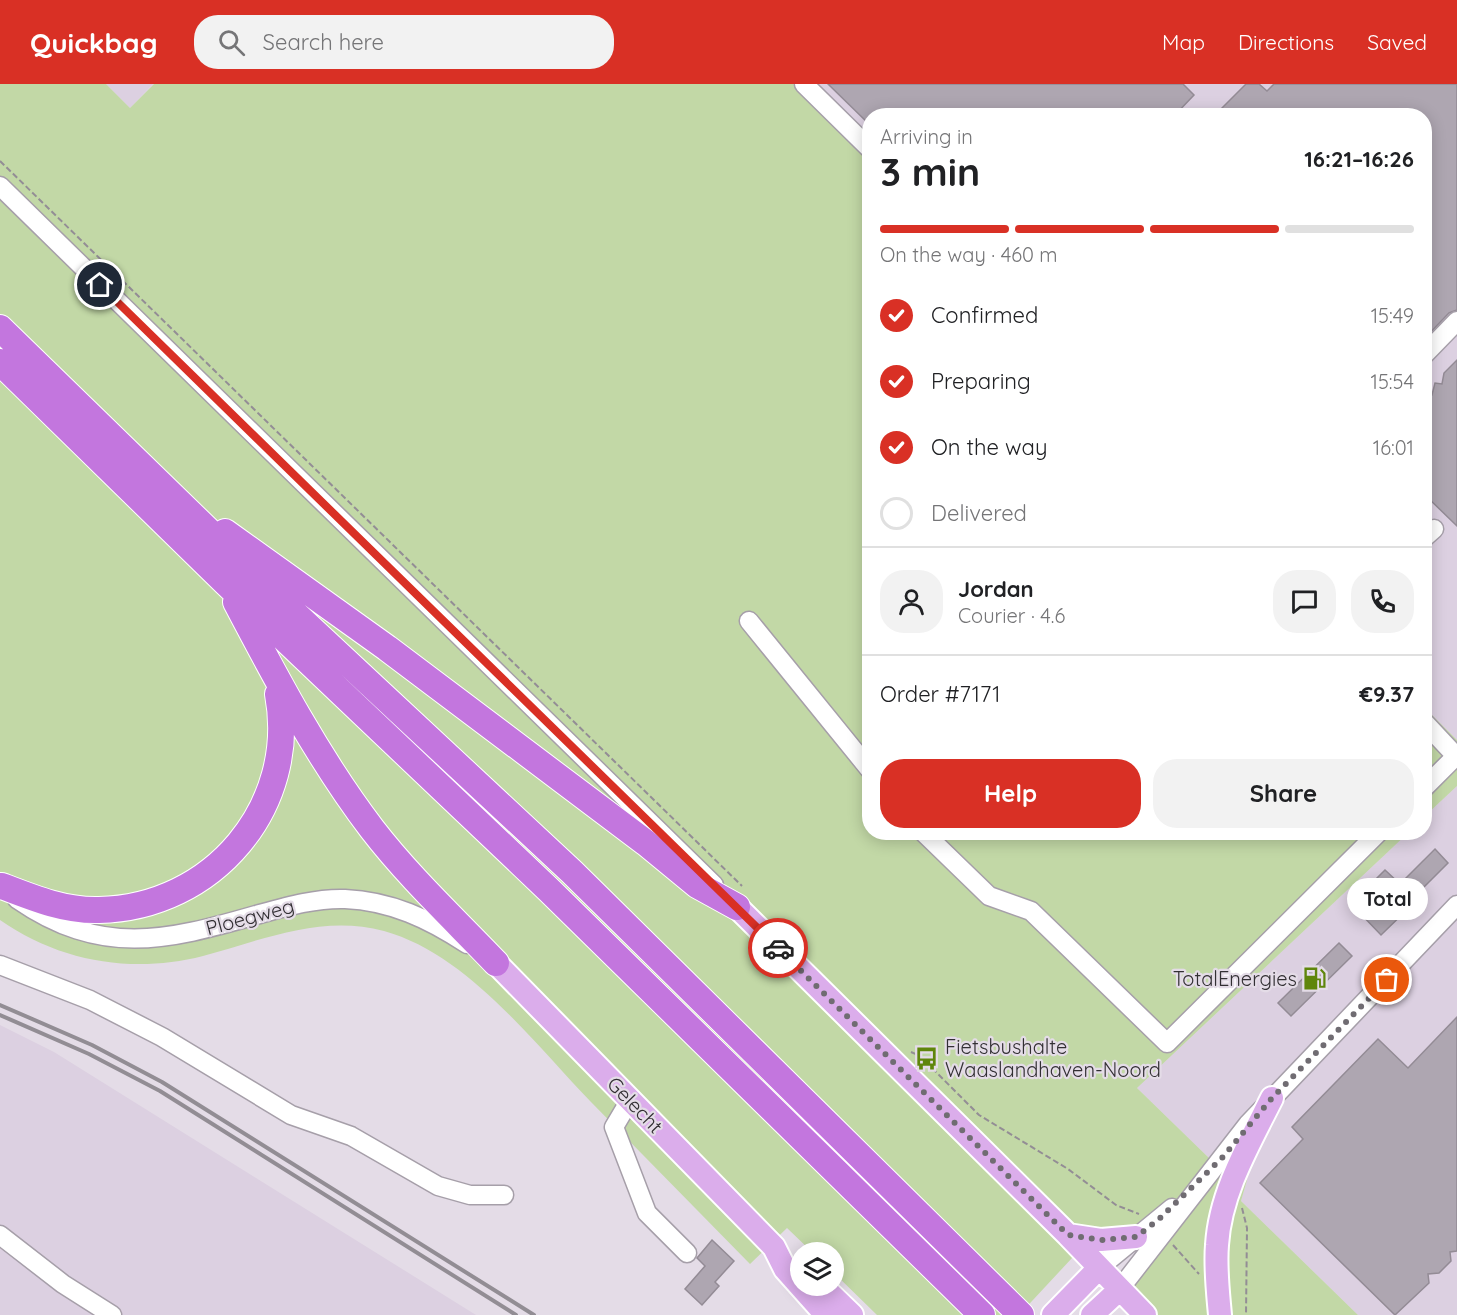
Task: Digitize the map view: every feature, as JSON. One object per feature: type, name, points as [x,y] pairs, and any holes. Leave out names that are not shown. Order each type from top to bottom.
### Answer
[{"type":"highway","points":[[0,328],[269,591],[572,872],[1021,1315]]},
{"type":"highway","points":[[0,362],[226,583],[549,890],[982,1315]]},
{"type":"highway","points":[[177,500],[274,564],[378,640],[646,843],[697,885],[740,897]]},
{"type":"highway","points":[[226,583],[275,679],[312,741],[373,830],[496,963]]},
{"type":"highway","points":[[1,885],[56,905],[98,910],[136,906],[160,898],[212,870],[252,827],[270,792],[280,754],[283,721],[275,679]]},
{"type":"main road","points":[[740,897],[1145,1315]]},
{"type":"main road","name":"Gelecht","points":[[496,963],[774,1247]]},
{"type":"main road","points":[[1220,1315],[1217,1245],[1221,1217],[1241,1159],[1272,1098]]},
{"type":"main road","points":[[1068,1235],[1101,1240],[1136,1237]]},
{"type":"main road","points":[[774,1247],[790,1258]]},
{"type":"main road","points":[[774,1247],[785,1269],[826,1315]]},
{"type":"main road","points":[[1060,1308],[1099,1268]]},
{"type":"main road","points":[[1092,1315],[1119,1290]]},
{"type":"main road","points":[[832,1296],[852,1315]]},
{"type":"street","points":[[804,84],[862,141]]},
{"type":"street","points":[[0,186],[740,897]]},
{"type":"street","points":[[1432,347],[1457,321]]},
{"type":"street","points":[[749,621],[862,761]]},
{"type":"street","points":[[1432,730],[1456,756],[1432,780]]},
{"type":"street","points":[[931,840],[989,896],[1030,911],[1167,1043],[1371,840]]},
{"type":"street","name":"Ploegweg","points":[[1,885],[37,913],[63,925],[100,935],[135,940],[196,932],[288,906],[322,900],[376,903],[419,916],[496,963]]},
{"type":"street","points":[[1119,1290],[1272,1098],[1457,905]]},
{"type":"street","points":[[1424,942],[1457,915]]},
{"type":"street","points":[[0,965],[90,1000],[162,1037],[291,1115],[351,1136],[438,1186],[470,1195],[504,1195]]},
{"type":"street","points":[[630,1100],[614,1127],[647,1213],[687,1253]]},
{"type":"street","points":[[1099,1268],[1180,1201],[1222,1158]]},
{"type":"street","points":[[0,1235],[63,1284],[112,1315]]},
{"type":"path","points":[[0,161],[740,897]]},
{"type":"path","points":[[911,1052],[920,1056],[979,1115],[1068,1169],[1116,1205],[1141,1215]]},
{"type":"path","points":[[1241,1204],[1247,1228],[1246,1315]]},
{"type":"path","points":[[1173,1245],[1206,1280]]},
{"type":"shaded area","points":[[106,84],[153,84],[130,108]]},
{"type":"shaded area","points":[[793,84],[1457,84],[1457,740],[1432,715],[1432,108],[862,108],[862,152]]},
{"type":"shaded area","points":[[1457,786],[1457,1315],[1358,1315],[1241,1201],[1247,1180],[1209,1158],[1137,1088],[1401,840],[1432,840],[1432,809]]},
{"type":"shaded area","points":[[0,1025],[54,1052],[476,1315],[0,1315]]},
{"type":"green space","points":[[0,84],[106,84],[130,108],[154,84],[793,84],[862,152],[862,840],[1401,840],[1137,1088],[1209,1158],[1247,1180],[1241,1201],[1358,1315],[1127,1315],[1145,1297],[1134,1285],[1176,1229],[1099,1229],[1019,1315],[877,1315],[844,1283],[844,1242],[802,1242],[787,1228],[750,1264],[497,1003],[471,979],[414,942],[384,931],[338,925],[292,931],[177,961],[124,964],[72,955],[23,934],[0,920]]},
{"type":"green space","points":[[1432,715],[1457,740],[1457,786],[1432,809]]},
{"type":"building","points":[[828,84],[1183,84],[1194,95],[1182,108],[862,108],[862,117]]},
{"type":"building","points":[[1246,84],[1259,84],[1267,91],[1274,84],[1457,84],[1457,310],[1449,313],[1432,331],[1432,108],[1222,108]]},
{"type":"building","points":[[1457,360],[1457,526],[1432,502],[1432,395],[1435,383],[1442,384],[1444,373]]},
{"type":"building","points":[[1435,849],[1448,863],[1413,898],[1416,901],[1381,935],[1358,911],[1383,886],[1376,879],[1385,870],[1400,884]]},
{"type":"building","name":"TotalEnergies","points":[[1339,943],[1352,956],[1291,1016],[1278,1003]]},
{"type":"building","points":[[1457,1017],[1457,1251],[1450,1252],[1451,1261],[1439,1273],[1428,1274],[1429,1283],[1395,1315],[1260,1183],[1303,1139],[1292,1127],[1378,1039],[1408,1068]]},
{"type":"building","points":[[712,1240],[734,1261],[715,1282],[719,1286],[702,1305],[685,1289],[705,1266],[697,1258]]},
{"type":"railway","points":[[0,1005],[92,1045],[162,1082],[534,1315]]},
{"type":"railway","points":[[0,1015],[89,1054],[160,1091],[516,1315]]},
{"type":"way so far","points":[[778,948],[1068,1235],[1101,1240],[1136,1237],[1180,1201],[1222,1158],[1272,1098],[1387,980]]},
{"type":"place","name":"TotalEnergies","points":[[1315,979]]},
{"type":"place","name":"Total","points":[[1387,980]]},
{"type":"place","name":"Fietsbushalte Waaslandhaven-Noord","points":[[927,1058]]},
{"type":"route","points":[[100,285],[778,948]]}]
